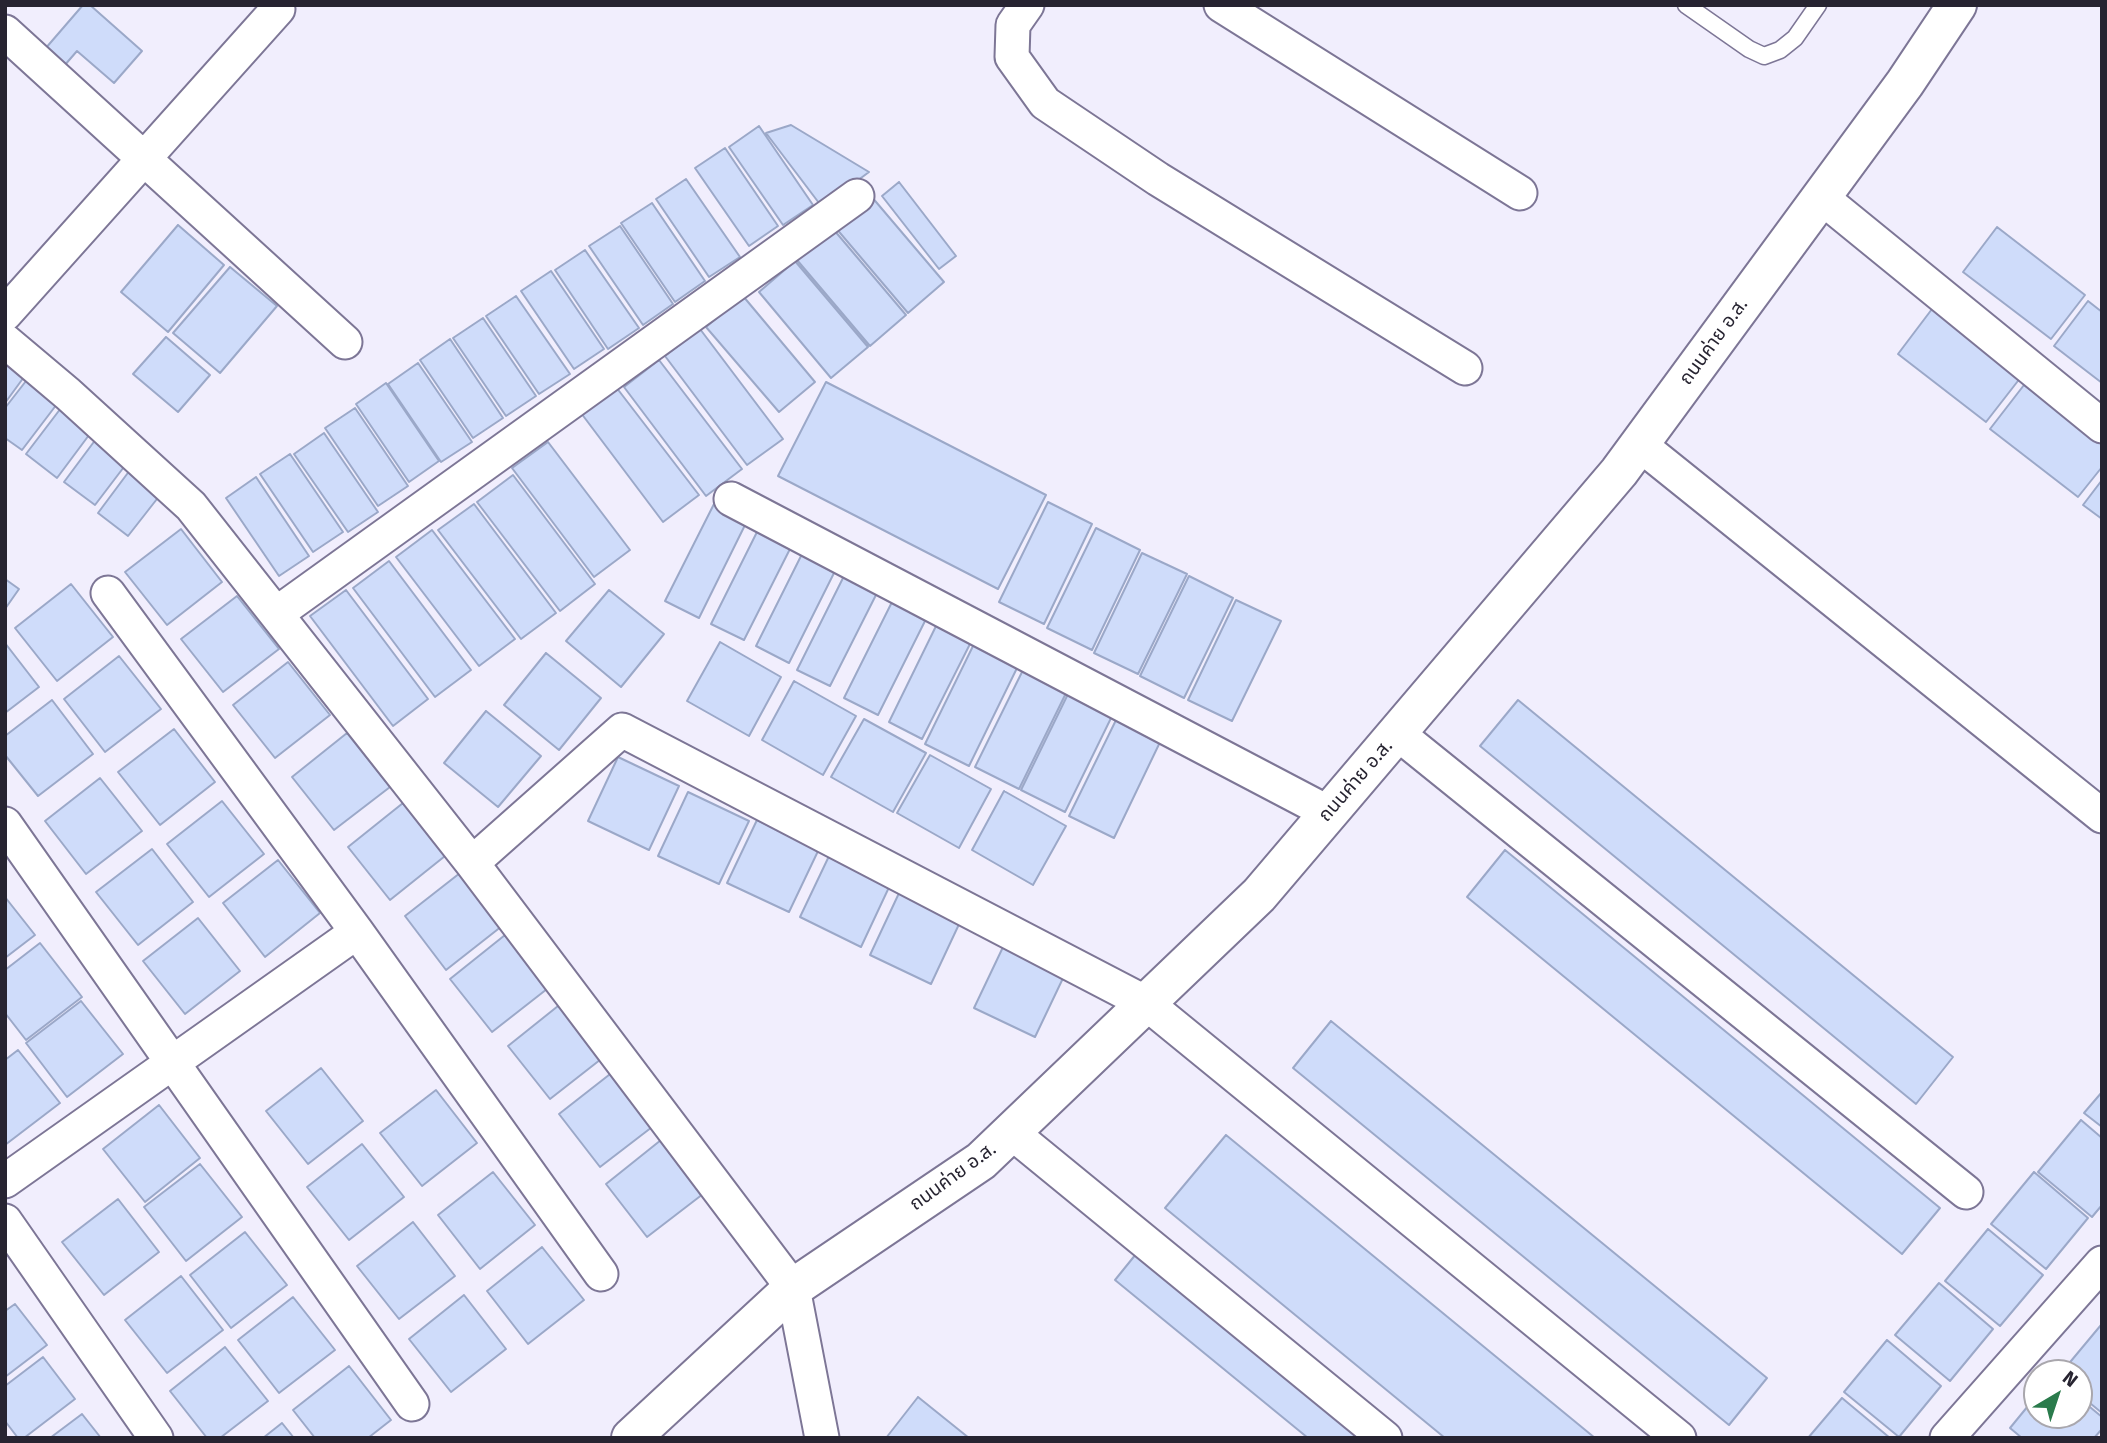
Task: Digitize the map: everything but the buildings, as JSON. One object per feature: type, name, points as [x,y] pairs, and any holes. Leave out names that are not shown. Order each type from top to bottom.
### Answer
[{"type":"street","points":[[5,314],[278,9],[274,5]]},
{"type":"street","points":[[1027,5],[1013,25],[1012,57],[1045,103],[1158,179],[1465,368]]},
{"type":"street","points":[[1221,5],[1520,193]]},
{"type":"street","name":"ถนนค่าย อ.ส.","points":[[631,1438],[793,1288],[981,1161],[1259,895],[1619,472],[1905,83],[1957,5]]},
{"type":"street","points":[[5,32],[345,342]]},
{"type":"street","points":[[276,614],[857,196]]},
{"type":"street","points":[[1821,197],[2102,426]]},
{"type":"street","points":[[5,341],[191,506],[472,863],[793,1288],[822,1438]]},
{"type":"street","points":[[1639,444],[2102,816]]},
{"type":"street","points":[[731,499],[1329,813]]},
{"type":"street","points":[[108,593],[357,932],[601,1274]]},
{"type":"street","points":[[472,863],[622,730],[1146,1003],[1679,1438]]},
{"type":"street","points":[[1397,733],[1966,1192]]},
{"type":"street","points":[[5,824],[412,1404]]},
{"type":"street","points":[[5,1181],[357,932]]},
{"type":"street","points":[[1011,1132],[1385,1438]]},
{"type":"street","points":[[5,1221],[156,1438]]},
{"type":"street","points":[[1947,1438],[2102,1263]]},
{"type":"lane","points":[[1686,5],[1749,49],[1764,56],[1780,50],[1795,38],[1818,5]]}]
